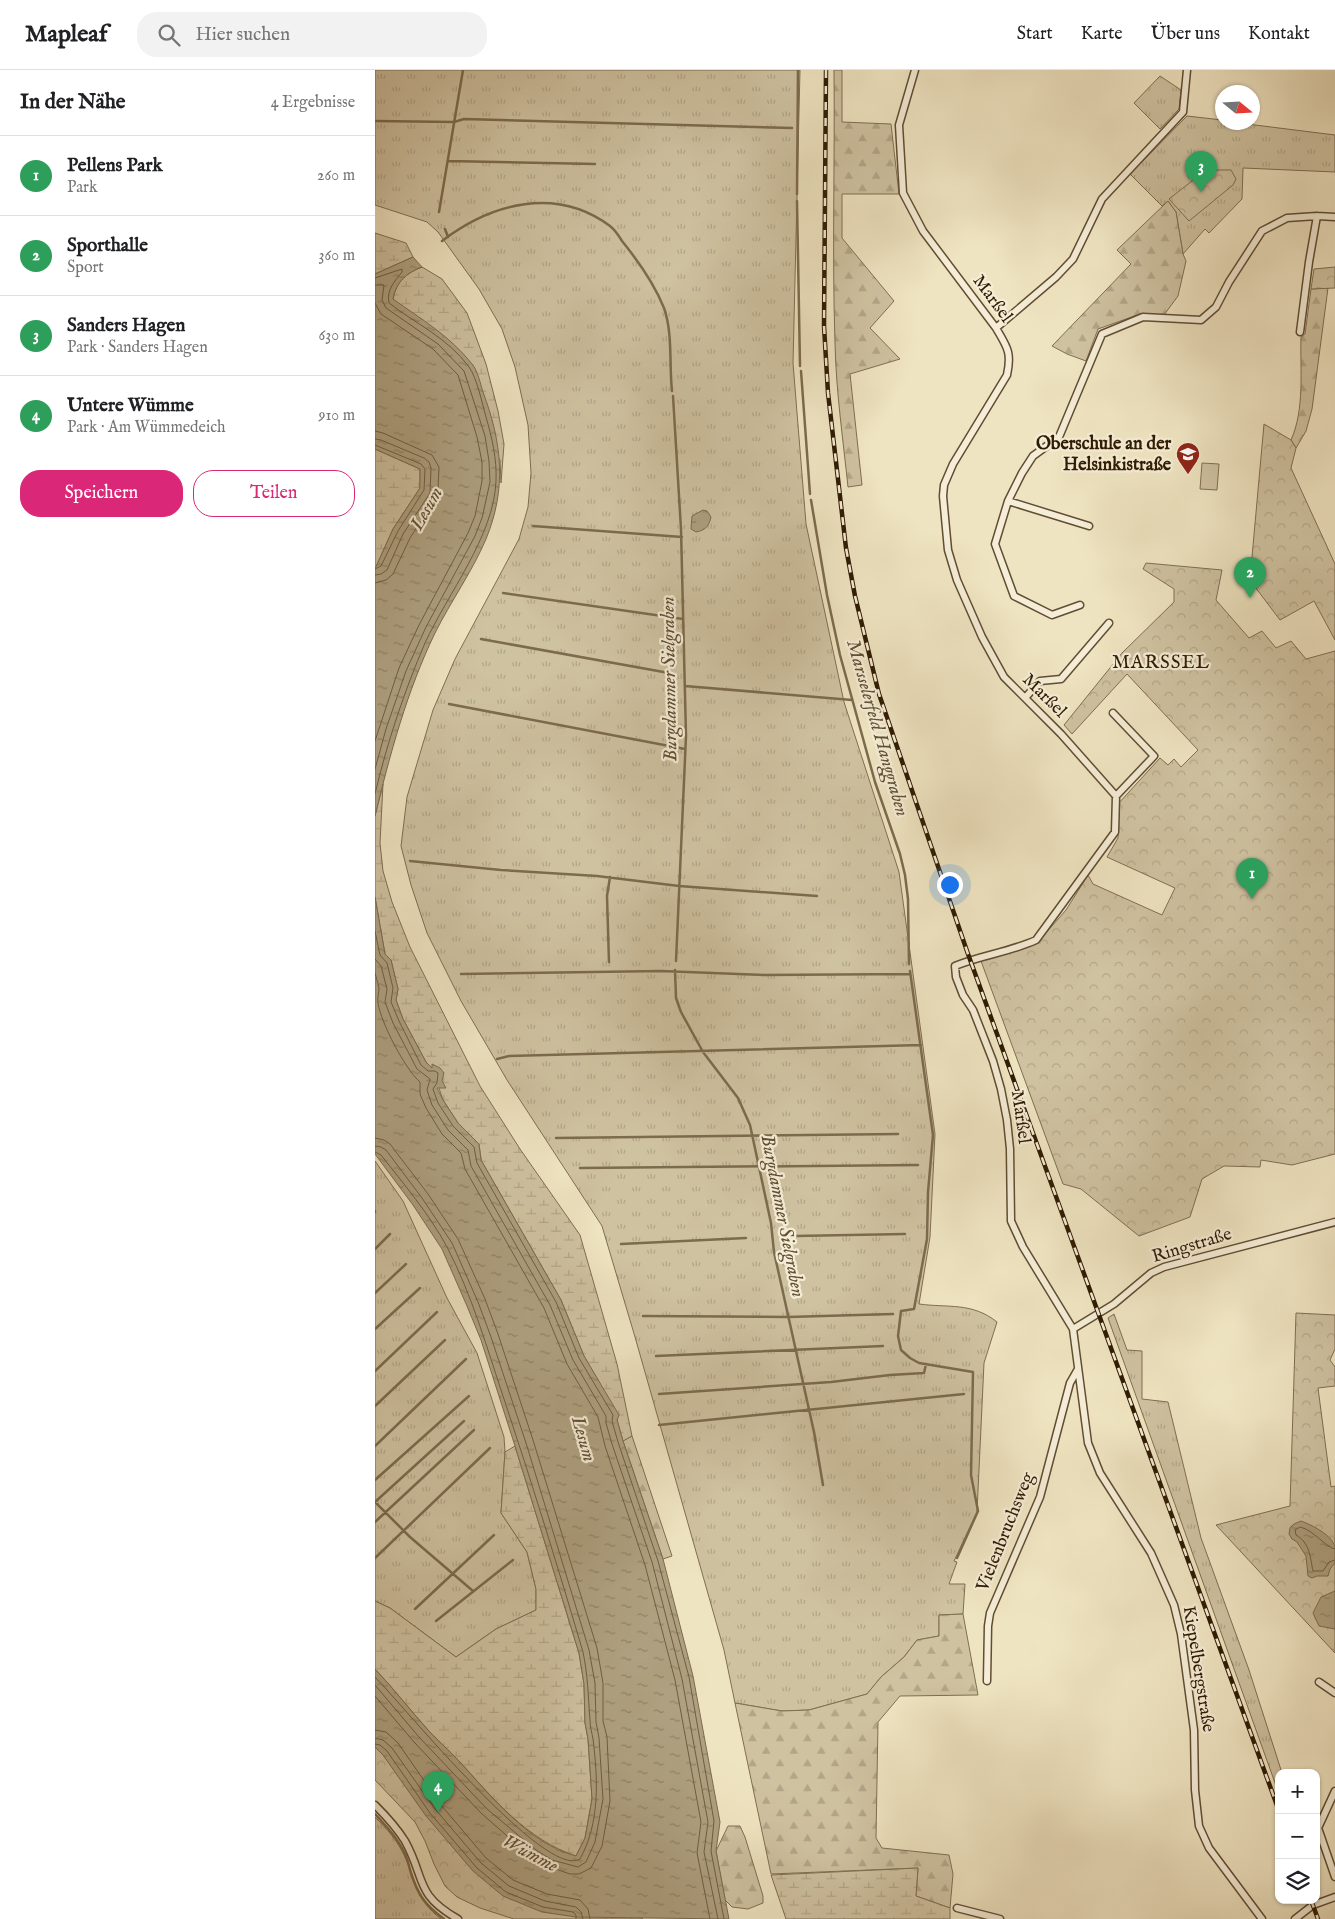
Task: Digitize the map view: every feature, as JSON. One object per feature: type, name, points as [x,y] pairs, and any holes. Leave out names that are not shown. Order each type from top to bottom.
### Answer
[{"type":"street","name":"Marßel","points":[[915,70],[899,125],[903,193],[923,231],[996,328],[1006,346],[1010,359],[1007,375],[953,464],[944,485],[948,550],[957,580],[982,637],[1004,677],[1089,765],[1116,796],[1115,832],[1037,940],[1021,947],[955,966],[956,977],[963,995],[973,1010],[993,1060],[1001,1089],[1010,1149],[1011,1221],[1023,1247],[1046,1283]]},
{"type":"street","points":[[996,328],[1056,277],[1073,259],[1102,199],[1183,112],[1187,70]]},
{"type":"street","points":[[1300,332],[1317,216]]},
{"type":"street","points":[[1080,605],[1052,615],[1014,596],[995,544],[1008,501],[1022,473],[1033,456],[1059,437],[1102,334],[1143,317],[1201,320],[1216,307],[1229,282],[1262,231],[1287,218],[1335,217]]},
{"type":"street","points":[[1008,501],[1089,526]]},
{"type":"street","points":[[1025,698],[1040,681],[1061,679],[1109,623]]},
{"type":"street","points":[[1113,713],[1154,756],[1116,796]]},
{"type":"street","name":"Ringstraße","points":[[1073,1329],[1123,1298],[1151,1273],[1335,1222]]},
{"type":"street","name":"Kiepelbergstraße","points":[[1046,1283],[1073,1329],[1088,1443],[1100,1473],[1151,1553],[1175,1605],[1181,1634],[1194,1730],[1195,1790],[1199,1826],[1209,1848],[1263,1919]]},
{"type":"street","name":"Vielenbruchsweg","points":[[987,1681],[990,1614],[1040,1497],[1070,1384],[1079,1368]]},
{"type":"street","points":[[1319,1682],[1335,1693]]},
{"type":"street","points":[[1335,1791],[1318,1828],[1335,1878]]},
{"type":"street","points":[[375,1805],[404,1840],[425,1892],[433,1902],[458,1919]]},
{"type":"street","points":[[1295,1919],[1313,1905],[1335,1897]]},
{"type":"street","points":[[957,1908],[1000,1919]]},
{"type":"green space","points":[[375,70],[800,70],[793,363],[806,524],[844,702],[899,872],[935,1134],[930,1237],[919,1304],[959,1307],[978,1311],[997,1322],[984,1363],[977,1512],[954,1561],[957,1562],[949,1584],[965,1584],[963,1614],[939,1615],[939,1636],[917,1640],[904,1657],[881,1677],[867,1694],[809,1710],[782,1711],[735,1703],[724,1650],[602,1226],[507,1080],[461,1001],[427,933],[411,885],[401,846],[407,797],[433,710],[455,659],[519,539],[528,507],[531,473],[528,425],[515,367],[502,329],[479,289],[438,232],[427,222],[375,205]]},
{"type":"green space","points":[[834,70],[842,70],[842,122],[891,124],[899,194],[842,194],[842,238],[894,301],[870,328],[900,359],[850,374],[862,485],[848,487],[838,397],[835,343]]},
{"type":"green space","points":[[1160,76],[1181,90],[1179,109],[1160,129],[1134,103]]},
{"type":"green space","points":[[1187,116],[1215,119],[1215,130],[1260,130],[1260,126],[1335,135],[1335,172],[1243,168],[1242,199],[1209,233],[1205,229],[1183,254],[1176,212],[1168,201],[1162,206],[1130,174]]},
{"type":"green space","points":[[1206,170],[1231,170],[1236,179],[1233,185],[1189,221],[1169,199]]},
{"type":"green space","points":[[1168,201],[1176,212],[1183,254],[1186,261],[1178,296],[1164,315],[1140,314],[1098,329],[1086,361],[1052,346],[1131,264],[1117,250]]},
{"type":"green space","points":[[375,233],[406,243],[413,257],[375,274]]},
{"type":"green space","points":[[422,267],[442,279],[467,313],[486,364],[504,444],[501,483],[500,460],[393,299],[399,283],[411,272]]},
{"type":"green space","points":[[1335,267],[1335,288],[1311,289],[1314,269]]},
{"type":"green space","points":[[1328,288],[1312,409],[1306,431],[1296,448],[1291,440],[1300,402],[1301,337],[1305,334],[1311,289]]},
{"type":"green space","points":[[1264,424],[1291,440],[1296,448],[1291,468],[1335,564],[1335,640],[1314,601],[1280,620],[1246,575],[1252,557]]},
{"type":"green space","points":[[375,449],[420,469],[420,488],[393,529],[375,569]]},
{"type":"green space","points":[[1202,463],[1219,464],[1217,490],[1200,489]]},
{"type":"green space","points":[[1146,563],[1222,570],[1216,600],[1249,638],[1262,631],[1276,648],[1291,641],[1306,659],[1335,651],[1335,1154],[1292,1165],[1261,1160],[1260,1167],[1224,1166],[1202,1179],[1190,1217],[1139,1236],[1081,1189],[1063,1184],[981,961],[1022,949],[1038,942],[1066,910],[1088,875],[1093,884],[1162,915],[1175,888],[1107,857],[1118,838],[1118,804],[1160,758],[1168,765],[1174,759],[1181,767],[1198,750],[1127,674],[1072,734],[1064,725],[1122,653],[1174,602],[1174,589],[1143,569]]},
{"type":"green space","points":[[383,784],[380,843],[383,871],[392,902],[410,947],[480,1086],[520,1149],[580,1235],[617,1364],[632,1436],[623,1441],[617,1420],[618,1415],[584,1356],[561,1300],[481,1160],[479,1144],[458,1123],[443,1100],[432,1068],[426,1062],[403,1019],[396,1000],[398,989],[391,960],[385,954],[375,897],[375,816]]},
{"type":"green space","points":[[375,1161],[403,1201],[447,1298],[477,1353],[504,1437],[505,1452],[501,1513],[527,1552],[536,1589],[536,1610],[496,1629],[456,1657],[390,1608],[375,1601]]},
{"type":"green space","points":[[1296,1313],[1335,1315],[1335,1349],[1330,1360],[1335,1367],[1335,1386],[1318,1388],[1331,1487],[1335,1486],[1335,1653],[1216,1525],[1290,1506]]},
{"type":"green space","points":[[1114,1314],[1127,1350],[1142,1351],[1142,1399],[1168,1402],[1201,1538],[1249,1670],[1281,1769],[1275,1769],[1275,1783],[1108,1318]]},
{"type":"green space","points":[[632,1436],[672,1556],[663,1559],[623,1441]]},
{"type":"green space","points":[[515,1446],[579,1653],[584,1684],[585,1723],[588,1739],[592,1799],[585,1838],[576,1856],[542,1840],[499,1804],[428,1730],[375,1669],[375,1601],[390,1608],[456,1657],[496,1629],[536,1610],[536,1589],[527,1552],[501,1513],[505,1452]]},
{"type":"green space","points":[[963,1614],[978,1695],[900,1696],[878,1722],[876,1838],[882,1848],[949,1855],[953,1874],[950,1908],[916,1896],[918,1868],[771,1874],[735,1703],[782,1711],[809,1710],[867,1694],[881,1677],[904,1657],[917,1640],[939,1636],[939,1615]]},
{"type":"green space","points":[[375,1703],[488,1833],[643,1919],[514,1919],[480,1908],[457,1897],[445,1886],[415,1822],[375,1780]]},
{"type":"green space","points":[[375,1817],[401,1850],[421,1897],[441,1919],[375,1919]]},
{"type":"green space","points":[[728,1826],[740,1826],[763,1896],[763,1903],[748,1909],[732,1907],[725,1900],[716,1851]]},
{"type":"green space","points":[[918,1868],[916,1896],[950,1908],[950,1919],[786,1919],[771,1875]]},
{"type":"water","name":"Lesum","points":[[413,257],[422,267],[411,272],[399,283],[393,299],[445,336],[474,367],[479,377],[498,447],[499,484],[493,520],[486,539],[435,633],[416,677],[393,746],[375,816],[375,569],[393,529],[420,488],[420,469],[375,449],[375,274]]},
{"type":"water","points":[[703,510],[707,511],[711,517],[705,529],[696,532],[691,529],[692,516]]},
{"type":"water","points":[[375,897],[385,954],[391,960],[398,989],[396,1000],[403,1019],[426,1062],[432,1068],[432,1064],[440,1068],[444,1073],[442,1081],[446,1088],[437,1088],[443,1100],[458,1123],[479,1144],[481,1160],[561,1300],[584,1356],[619,1415],[617,1420],[663,1559],[693,1676],[720,1822],[716,1851],[729,1919],[576,1917],[542,1912],[503,1896],[473,1871],[426,1816],[383,1755],[375,1747],[375,1669],[432,1734],[455,1756],[497,1803],[526,1830],[559,1850],[576,1856],[585,1838],[592,1799],[588,1739],[585,1723],[584,1684],[579,1653],[481,1340],[442,1249],[413,1205],[375,1154]]},
{"type":"water","points":[[1301,1521],[1321,1531],[1330,1538],[1335,1547],[1335,1563],[1330,1569],[1328,1576],[1312,1578],[1308,1576],[1306,1556],[1289,1534],[1290,1528]]},
{"type":"water","points":[[1335,1591],[1335,1629],[1319,1626],[1313,1613],[1321,1597]]},
{"type":"waterway","name":"Burgdammer Sielgraben","points":[[439,212],[463,70]]},
{"type":"waterway","name":"Marsselerfeld Hanggraben","points":[[797,194],[798,70]]},
{"type":"waterway","points":[[375,121],[454,122],[464,119],[792,128]]},
{"type":"waterway","points":[[448,161],[595,164]]},
{"type":"waterway","name":"Marsselerfeld Hanggraben","points":[[797,201],[800,366]]},
{"type":"waterway","name":"Burgdammer Sielgraben","points":[[442,241],[482,217],[503,209],[525,204],[546,203],[568,206],[589,214],[610,226],[646,273],[664,308],[669,328],[672,391]]},
{"type":"waterway","name":"Burgdammer Sielgraben","points":[[445,229],[448,237]]},
{"type":"waterway","name":"Marsselerfeld Hanggraben","points":[[801,371],[810,494]]},
{"type":"waterway","name":"Burgdammer Sielgraben","points":[[673,396],[681,529],[686,736],[676,961]]},
{"type":"waterway","name":"Marsselerfeld Hanggraben","points":[[811,500],[827,595],[840,655],[875,782],[900,854],[905,875],[908,899],[909,964]]},
{"type":"waterway","points":[[533,526],[682,537]]},
{"type":"waterway","points":[[503,593],[683,619]]},
{"type":"waterway","points":[[481,639],[669,673]]},
{"type":"waterway","points":[[685,686],[852,700]]},
{"type":"waterway","points":[[449,704],[685,749]]},
{"type":"waterway","points":[[410,861],[501,870],[597,876],[679,886],[817,896]]},
{"type":"waterway","points":[[609,962],[607,896],[610,877]]},
{"type":"waterway","name":"Burgdammer Sielgraben","points":[[675,970],[676,998],[681,1012],[703,1052],[738,1098],[750,1125],[771,1223],[774,1252],[814,1432],[823,1485]]},
{"type":"waterway","points":[[461,974],[661,971],[764,975],[910,974]]},
{"type":"waterway","name":"Marsselerfeld Hanggraben","points":[[910,971],[933,1135],[928,1192],[927,1239],[914,1309],[901,1311],[898,1336],[901,1350],[919,1363],[973,1372],[971,1475],[978,1511],[957,1558]]},
{"type":"waterway","points":[[497,1059],[509,1056],[921,1045]]},
{"type":"waterway","points":[[556,1138],[898,1134]]},
{"type":"waterway","points":[[580,1168],[918,1165]]},
{"type":"waterway","points":[[375,1249],[390,1234]]},
{"type":"waterway","points":[[795,1236],[905,1234]]},
{"type":"waterway","points":[[621,1244],[746,1238]]},
{"type":"waterway","points":[[375,1293],[406,1264]]},
{"type":"waterway","points":[[375,1329],[420,1288]]},
{"type":"waterway","points":[[375,1371],[437,1312]]},
{"type":"waterway","points":[[643,1316],[788,1317],[893,1314]]},
{"type":"waterway","points":[[375,1406],[445,1340]]},
{"type":"waterway","points":[[656,1356],[883,1346]]},
{"type":"waterway","points":[[375,1446],[466,1359]]},
{"type":"waterway","points":[[659,1394],[831,1382],[924,1373],[926,1364]]},
{"type":"waterway","name":"Burgdammer Sielgraben","points":[[659,1425],[964,1394]]},
{"type":"waterway","points":[[375,1480],[469,1396]]},
{"type":"waterway","points":[[375,1502],[464,1421]]},
{"type":"waterway","points":[[375,1522],[474,1430]]},
{"type":"waterway","points":[[375,1558],[490,1448]]},
{"type":"waterway","points":[[375,1502],[410,1537],[473,1591]]},
{"type":"waterway","points":[[415,1609],[494,1535]]},
{"type":"waterway","points":[[436,1621],[513,1560]]},
{"type":"waterway","points":[[375,1814],[392,1833],[402,1849],[416,1888],[423,1899],[444,1919]]},
{"type":"railway","points":[[826,70],[824,326],[828,393],[846,548],[855,596],[879,694],[968,954],[1275,1800]]},
{"type":"railway","points":[[1312,1904],[1318,1919]]},
{"type":"place","name":"Sanders Hagen","points":[[1201,192]]},
{"type":"place","name":"Oberschule an der Helsinkistraße","points":[[1188,475]]},
{"type":"place","name":"Sporthalle","points":[[1250,598]]},
{"type":"place","name":"Pellens Park","points":[[1252,899]]},
{"type":"place","name":"Untere Wümme","points":[[438,1812]]},
{"type":"district","name":"MARSSEL","points":[[1161,663]]},
{"type":"water label","name":"Wümme","points":[[530,1854]]}]
